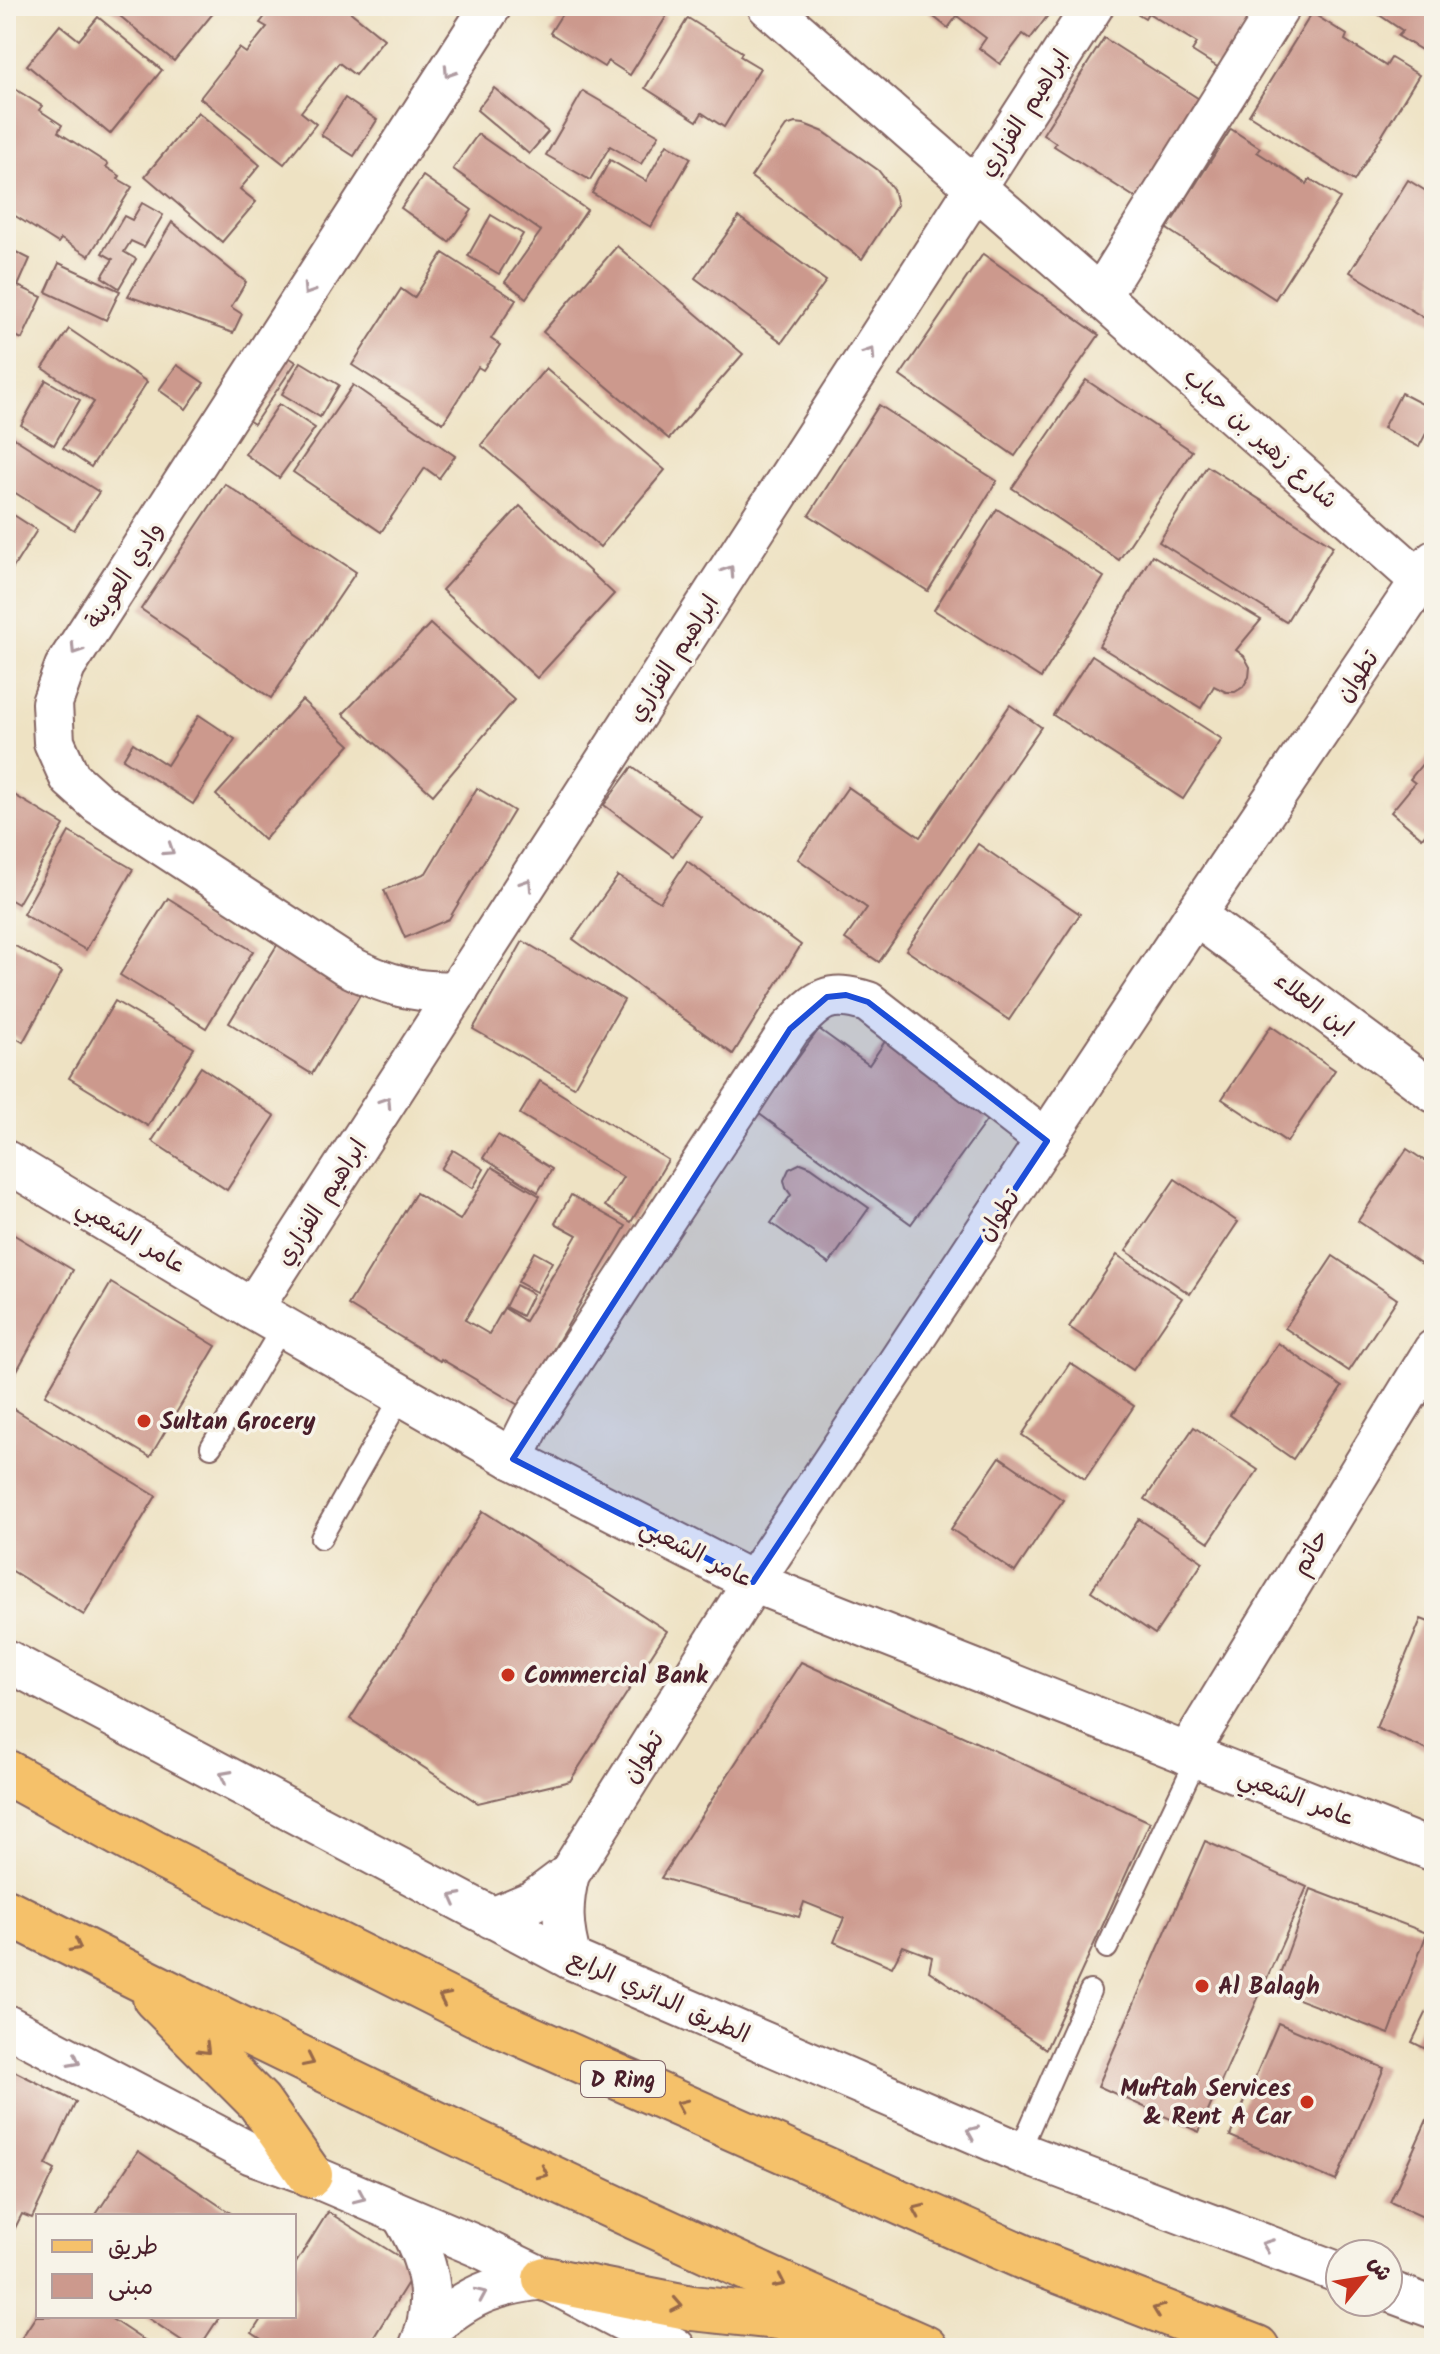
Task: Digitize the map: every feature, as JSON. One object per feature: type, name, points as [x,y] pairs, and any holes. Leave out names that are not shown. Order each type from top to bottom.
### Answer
[{"type":"main road","name":"D Ring","points":[[6,1772],[156,1854],[476,2014],[1030,2260],[1257,2348]]},
{"type":"main road","points":[[6,1911],[470,2139],[925,2348]]},
{"type":"main road","points":[[130,1974],[259,2102],[310,2175]]},
{"type":"main road","points":[[545,2279],[692,2308],[879,2328]]},
{"type":"street","name":"وادي العوينة","points":[[458,991],[436,993],[405,989],[376,980],[348,966],[99,804],[70,778],[54,742],[52,703],[65,667],[491,6]]},
{"type":"street","name":"شارع زهير بن حباب","points":[[768,6],[1100,296],[1428,571]]},
{"type":"street","name":"ابراهيم الفزاري","points":[[268,1317],[458,991],[1093,6]]},
{"type":"street","points":[[1100,296],[1280,6]]},
{"type":"street","name":"تطوان","points":[[571,1959],[562,1917],[563,1895],[569,1874],[753,1582],[1195,915],[1428,571]]},
{"type":"street","name":"ابن العلاء","points":[[1195,915],[1434,1092]]},
{"type":"street","points":[[513,1459],[532,1421],[790,1029],[810,1008],[827,997],[846,995],[868,1002],[1047,1141]]},
{"type":"street","name":"عامر الشعبي","points":[[6,1161],[513,1459],[753,1582],[1434,1851]]},
{"type":"street","name":"حاتم","points":[[1192,1756],[1434,1350]]},
{"type":"street","name":"الطريق الدائري الرابع","points":[[6,1660],[571,1959],[1019,2152],[1324,2267]]},
{"type":"street","name":"تطوان","points":[[492,1918],[533,1901],[569,1874]]},
{"type":"street","points":[[6,2025],[252,2154],[310,2175],[479,2247],[675,2348]]},
{"type":"street","points":[[402,2215],[418,2241],[428,2271],[431,2302],[423,2340]]},
{"type":"street","points":[[423,2340],[451,2309],[480,2293],[512,2283],[545,2279]]},
{"type":"street","points":[[1404,2297],[1434,2308]]},
{"type":"lane","points":[[211,1447],[268,1317]]},
{"type":"lane","points":[[321,1538],[402,1395]]},
{"type":"lane","points":[[1107,1948],[1192,1756]]},
{"type":"lane","points":[[1019,2152],[1090,1991]]},
{"type":"highlighted area","points":[[846,995],[868,1002],[1047,1141],[753,1582],[513,1459],[790,1029],[827,997]]},
{"type":"building","points":[[108,6],[219,6],[174,61]]},
{"type":"building","points":[[273,6],[343,6],[384,39],[355,75],[339,63],[301,112],[316,124],[284,164],[200,98],[239,48],[246,53],[267,27],[260,23]]},
{"type":"building","points":[[567,6],[647,6],[666,17],[630,75],[608,61],[604,67],[550,33]]},
{"type":"building","points":[[934,6],[1055,6],[1030,39],[1023,34],[1000,64],[979,48],[986,38],[957,16],[948,28],[929,13]]},
{"type":"building","points":[[1125,6],[1260,6],[1219,68],[1192,51],[1197,43],[1148,13],[1145,18]]},
{"type":"building","points":[[1366,6],[1434,6],[1434,47],[1430,55],[1398,36],[1403,31]]},
{"type":"building","points":[[1312,13],[1347,35],[1345,40],[1386,66],[1391,58],[1419,75],[1354,181],[1249,115]]},
{"type":"building","points":[[98,17],[162,70],[110,134],[27,65],[60,25],[79,40]]},
{"type":"building","points":[[688,18],[742,52],[740,56],[760,68],[724,127],[702,113],[697,121],[645,88]]},
{"type":"building","points":[[1104,38],[1207,104],[1144,203],[1054,146],[1056,143],[1043,134]]},
{"type":"building","points":[[12,87],[42,106],[39,110],[62,125],[58,132],[108,164],[106,167],[120,176],[118,179],[132,187],[89,256],[61,239],[58,243],[9,212],[6,216],[6,97]]},
{"type":"building","points":[[494,88],[548,132],[529,154],[477,110]]},
{"type":"building","points":[[583,91],[659,135],[641,164],[610,146],[590,180],[546,155]]},
{"type":"building","points":[[345,98],[377,120],[354,156],[321,135]]},
{"type":"building","points":[[198,112],[260,165],[240,189],[256,202],[222,242],[145,176]]},
{"type":"building","points":[[795,123],[824,132],[878,170],[893,189],[897,205],[862,259],[751,177],[786,126]]},
{"type":"building","points":[[1231,129],[1260,148],[1257,152],[1307,184],[1310,179],[1340,198],[1275,299],[1167,229]]},
{"type":"building","points":[[478,134],[587,210],[526,298],[505,282],[541,231],[453,169]]},
{"type":"building","points":[[667,144],[691,158],[651,227],[592,193],[610,160],[646,181]]},
{"type":"building","points":[[423,176],[472,210],[449,242],[401,208]]},
{"type":"building","points":[[1408,180],[1434,196],[1434,324],[1350,272]]},
{"type":"building","points":[[142,203],[163,215],[144,247],[131,241],[124,252],[136,259],[119,288],[102,277],[113,259],[102,253],[124,216],[132,220]]},
{"type":"building","points":[[491,215],[523,234],[499,274],[468,256]]},
{"type":"building","points":[[739,217],[826,281],[782,342],[695,278]]},
{"type":"building","points":[[172,222],[246,282],[231,307],[242,314],[233,333],[128,296]]},
{"type":"building","points":[[617,246],[743,354],[669,439],[543,332]]},
{"type":"building","points":[[6,247],[30,259],[18,286],[42,297],[22,339],[6,332]]},
{"type":"building","points":[[443,253],[516,300],[491,339],[500,345],[483,370],[478,367],[443,423],[352,365],[401,289],[414,298]]},
{"type":"building","points":[[983,254],[1099,335],[1015,456],[900,376]]},
{"type":"building","points":[[59,263],[120,291],[106,320],[46,292]]},
{"type":"building","points":[[69,329],[147,382],[91,467],[63,448],[94,402],[43,368]]},
{"type":"building","points":[[278,350],[296,362],[254,424],[237,413]]},
{"type":"building","points":[[301,362],[339,385],[320,417],[282,394]]},
{"type":"building","points":[[177,365],[204,383],[186,409],[159,390]]},
{"type":"building","points":[[546,368],[665,470],[600,547],[481,445]]},
{"type":"building","points":[[46,380],[80,400],[54,445],[21,425]]},
{"type":"building","points":[[1086,380],[1192,451],[1119,560],[1012,488]]},
{"type":"building","points":[[353,385],[455,456],[439,478],[425,468],[381,532],[293,472]]},
{"type":"building","points":[[1401,393],[1434,410],[1434,418],[1419,447],[1383,428]]},
{"type":"building","points":[[279,404],[315,428],[279,478],[245,454]]},
{"type":"building","points":[[879,405],[997,481],[928,591],[809,515]]},
{"type":"building","points":[[6,433],[99,492],[74,530],[6,487]]},
{"type":"building","points":[[1207,466],[1333,546],[1286,622],[1159,542]]},
{"type":"building","points":[[225,484],[356,572],[271,698],[141,609]]},
{"type":"building","points":[[520,506],[614,594],[537,678],[442,590]]},
{"type":"building","points":[[997,509],[1104,577],[1041,678],[934,610]]},
{"type":"building","points":[[6,510],[37,530],[6,579]]},
{"type":"building","points":[[1152,555],[1261,620],[1236,650],[1250,667],[1243,687],[1235,692],[1226,692],[1214,686],[1201,708],[1099,646]]},
{"type":"building","points":[[430,624],[514,700],[433,795],[343,714]]},
{"type":"building","points":[[1092,655],[1222,739],[1183,799],[1053,715]]},
{"type":"building","points":[[302,700],[350,745],[264,840],[216,795]]},
{"type":"building","points":[[1010,705],[1041,727],[879,962],[845,939],[867,908],[798,859],[848,787],[920,837]]},
{"type":"building","points":[[199,715],[235,739],[193,804],[123,759],[133,743],[167,765]]},
{"type":"building","points":[[1432,752],[1434,829],[1431,827],[1422,838],[1391,812],[1415,783],[1410,779]]},
{"type":"building","points":[[632,767],[701,817],[673,856],[604,805]]},
{"type":"building","points":[[477,788],[514,811],[449,919],[405,938],[384,890],[426,873]]},
{"type":"building","points":[[6,790],[64,825],[18,904],[6,897]]},
{"type":"building","points":[[69,832],[133,869],[86,950],[23,914]]},
{"type":"building","points":[[978,844],[1080,914],[1009,1020],[906,950]]},
{"type":"building","points":[[687,861],[801,945],[733,1054],[573,939],[618,876],[660,902]]},
{"type":"building","points":[[168,898],[253,951],[206,1028],[120,975]]},
{"type":"building","points":[[6,941],[62,972],[23,1042],[6,1032]]},
{"type":"building","points":[[523,941],[624,1000],[574,1087],[473,1029]]},
{"type":"building","points":[[279,942],[361,993],[312,1074],[229,1023]]},
{"type":"building","points":[[115,1001],[194,1048],[148,1126],[69,1078]]},
{"type":"building","points":[[1271,1026],[1335,1070],[1287,1142],[1222,1099]]},
{"type":"building","points":[[819,1029],[869,1065],[888,1037],[992,1113],[911,1224],[758,1113]]},
{"type":"building","points":[[201,1067],[275,1116],[227,1190],[152,1141]]},
{"type":"building","points":[[540,1081],[668,1160],[631,1222],[605,1206],[623,1177],[520,1114]]},
{"type":"building","points":[[498,1135],[552,1169],[538,1192],[483,1158]]},
{"type":"building","points":[[1407,1149],[1434,1167],[1434,1246],[1422,1264],[1358,1221]]},
{"type":"building","points":[[453,1150],[484,1169],[473,1188],[441,1169]]},
{"type":"building","points":[[801,1163],[869,1208],[829,1264],[771,1223],[791,1195],[784,1180],[789,1169]]},
{"type":"building","points":[[492,1167],[540,1196],[465,1320],[489,1334],[504,1308],[525,1321],[577,1235],[555,1223],[571,1195],[626,1226],[520,1406],[348,1305],[416,1193],[460,1220]]},
{"type":"building","points":[[1175,1179],[1238,1222],[1190,1294],[1126,1251]]},
{"type":"building","points":[[6,1230],[73,1270],[10,1383],[6,1381]]},
{"type":"building","points":[[534,1252],[552,1262],[536,1292],[518,1282]]},
{"type":"building","points":[[1117,1255],[1182,1298],[1133,1370],[1069,1327]]},
{"type":"building","points":[[1333,1256],[1397,1299],[1349,1371],[1285,1328]]},
{"type":"building","points":[[111,1283],[216,1346],[150,1457],[45,1395]]},
{"type":"building","points":[[516,1285],[533,1294],[522,1316],[505,1307]]},
{"type":"building","points":[[1278,1343],[1342,1387],[1293,1459],[1230,1415]]},
{"type":"building","points":[[1070,1363],[1134,1406],[1085,1479],[1022,1435]]},
{"type":"building","points":[[6,1404],[156,1496],[84,1615],[6,1567]]},
{"type":"building","points":[[1194,1427],[1258,1470],[1209,1542],[1145,1499]]},
{"type":"building","points":[[1000,1457],[1063,1500],[1015,1572],[951,1529]]},
{"type":"building","name":"Commercial Bank","points":[[483,1511],[667,1631],[570,1781],[478,1803],[350,1719]]},
{"type":"building","points":[[1139,1519],[1203,1562],[1155,1634],[1091,1591]]},
{"type":"building","points":[[1421,1619],[1434,1624],[1434,1753],[1376,1728]]},
{"type":"building","points":[[801,1662],[1150,1822],[1046,2049],[929,1971],[932,1957],[903,1946],[892,1967],[834,1942],[844,1918],[804,1902],[799,1917],[661,1878]]},
{"type":"building","name":"Al Balagh","points":[[1205,1841],[1307,1887],[1199,2132],[1098,2086]]},
{"type":"building","points":[[1311,1889],[1427,1933],[1389,2034],[1274,1990]]},
{"type":"building","points":[[1434,1997],[1434,2053],[1412,2042]]},
{"type":"building","name":"Muftah Services & Rent A Car","points":[[1278,2023],[1384,2068],[1336,2181],[1230,2136]]},
{"type":"building","points":[[6,2067],[76,2102],[46,2165],[55,2170],[32,2218],[22,2214],[6,2246]]},
{"type":"building","points":[[1434,2104],[1434,2222],[1390,2202]]},
{"type":"building","points":[[138,2151],[232,2214],[96,2214]]},
{"type":"building","points":[[328,2212],[417,2268],[367,2348],[275,2348],[252,2333],[262,2318],[296,2318],[296,2263]]},
{"type":"building","points":[[36,2316],[110,2318],[155,2348],[15,2348]]},
{"type":"building","points":[[148,2318],[219,2318],[199,2348],[193,2348]]},
{"type":"place","name":"Sultan Grocery","points":[[144,1421]]},
{"type":"place","name":"Commercial Bank","points":[[508,1675]]},
{"type":"place","name":"Al Balagh","points":[[1202,1986]]},
{"type":"place","name":"Muftah Services & Rent A Car","points":[[1307,2102]]}]
